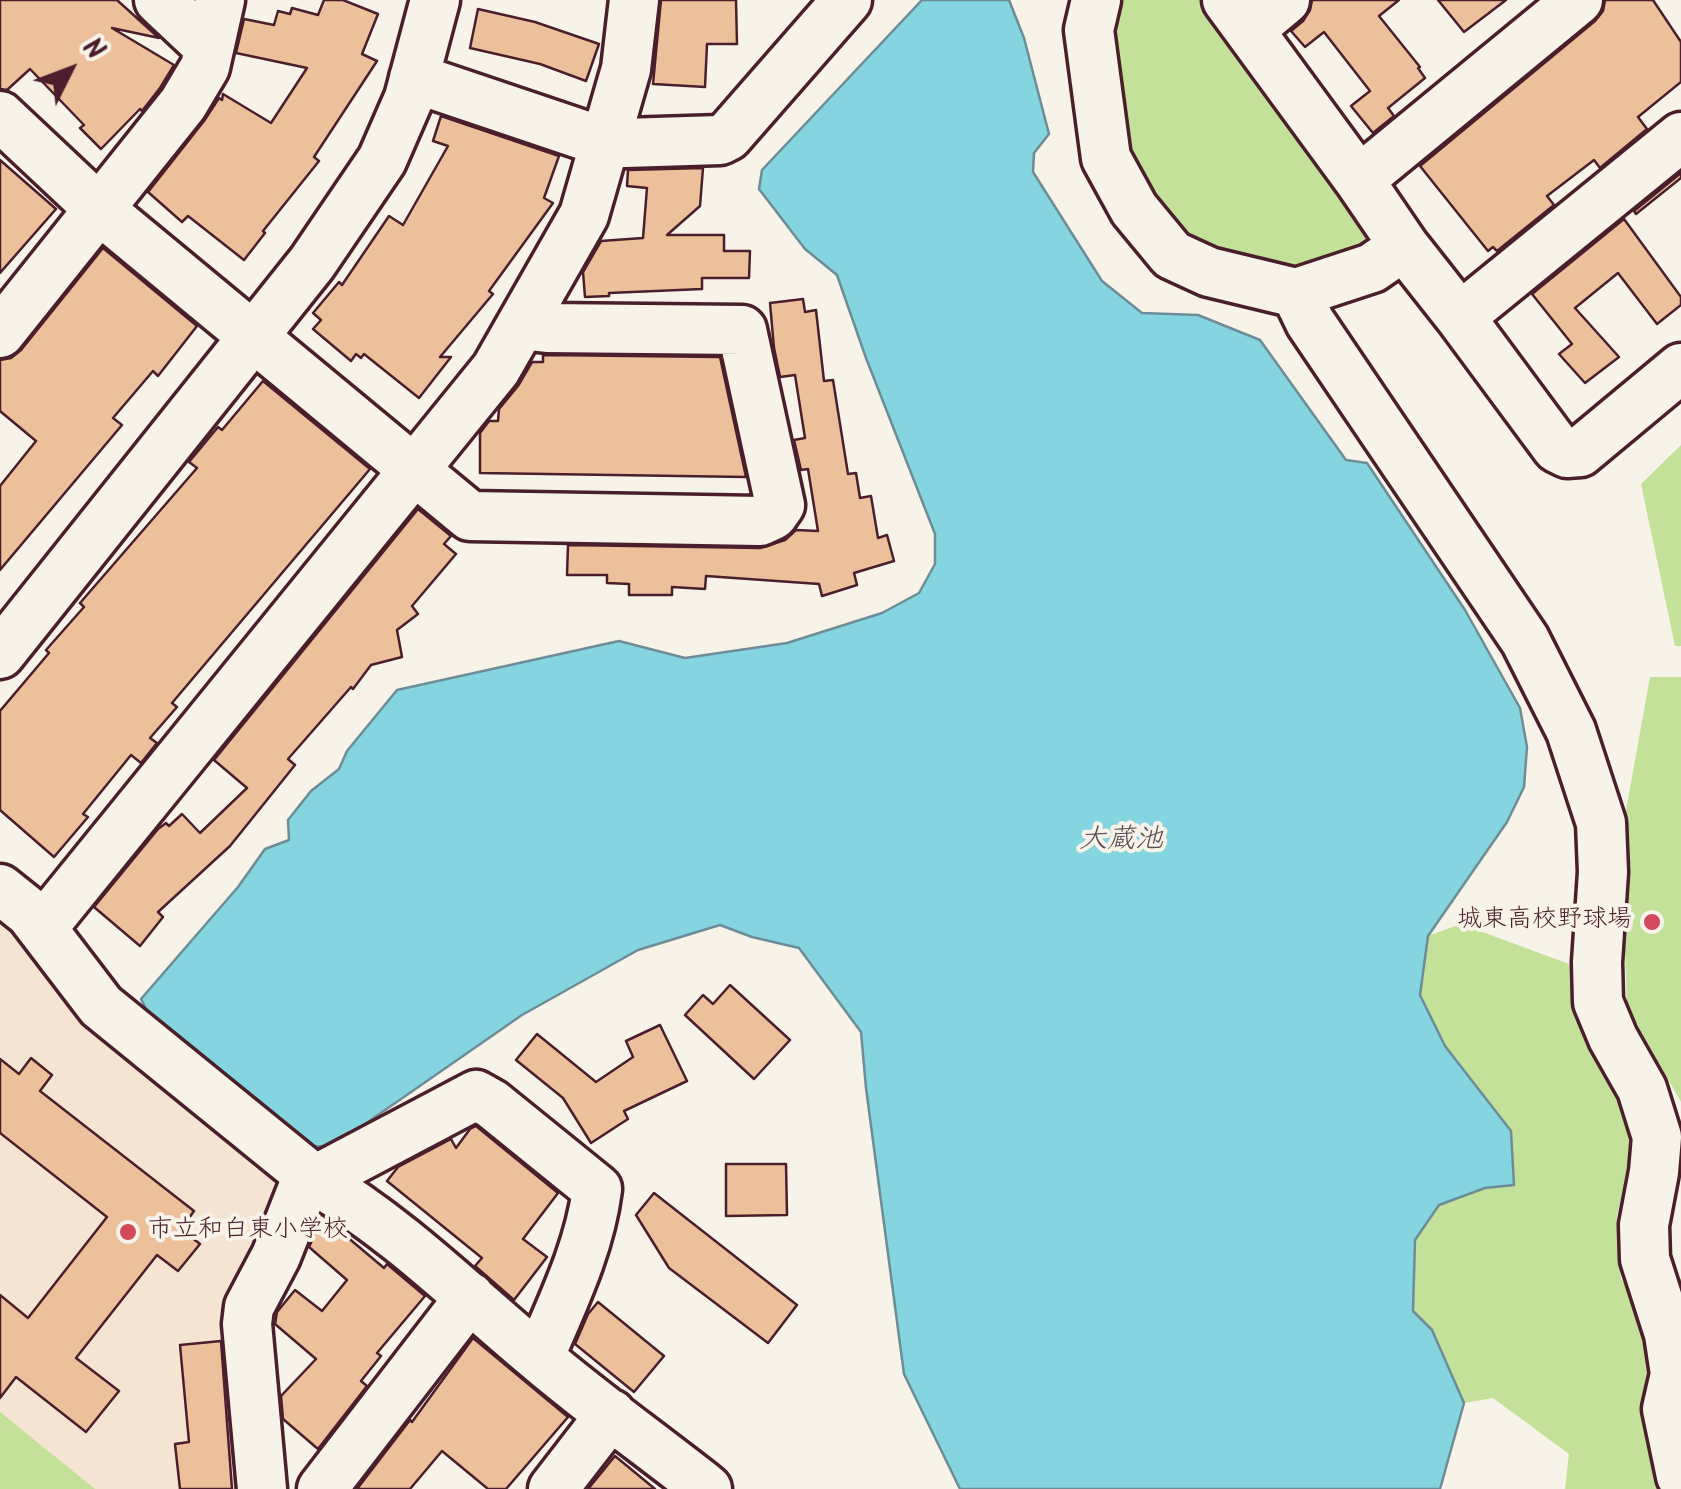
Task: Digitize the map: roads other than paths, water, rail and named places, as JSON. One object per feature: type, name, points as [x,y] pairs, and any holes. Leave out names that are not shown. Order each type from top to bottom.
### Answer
[{"type":"street","points":[[159,0],[209,48]]},
{"type":"street","points":[[0,333],[184,104],[205,67],[220,0]]},
{"type":"street","points":[[0,654],[312,263],[382,160],[409,98],[434,0]]},
{"type":"street","points":[[42,928],[496,368],[584,216],[626,69],[634,0]]},
{"type":"street","points":[[1096,0],[1089,30],[1106,158],[1134,209],[1172,255],[1208,272],[1296,293],[1372,268],[1404,246]]},
{"type":"street","points":[[1285,0],[1238,15],[1404,246],[1557,448],[1568,453],[1580,452],[1681,368]]},
{"type":"street","points":[[1359,180],[1578,0]]},
{"type":"street","points":[[414,78],[586,136],[625,142],[720,140],[728,136],[831,7]]},
{"type":"street","points":[[0,116],[99,209],[470,516],[760,521],[773,515],[780,505],[742,330],[521,325]]},
{"type":"street","points":[[1460,317],[1681,137]]},
{"type":"street","points":[[1296,293],[1310,322],[1525,640],[1571,732],[1602,823],[1598,1002],[1642,1089],[1656,1137],[1644,1226],[1646,1258],[1669,1334],[1675,1374],[1668,1409],[1681,1476]]},
{"type":"street","points":[[0,889],[30,913],[100,1006],[316,1180],[354,1203],[539,1358],[707,1489]]},
{"type":"street","points":[[262,1489],[246,1324],[249,1307],[276,1256],[302,1190],[476,1095],[597,1188],[595,1207],[572,1280],[539,1358]]},
{"type":"street","points":[[322,1489],[470,1298]]},
{"type":"street","points":[[553,1489],[611,1414]]},
{"type":"water","name":"大蔵池","points":[[922,0],[1009,0],[1024,38],[1049,134],[1034,153],[1033,172],[1102,281],[1142,313],[1198,315],[1260,340],[1346,460],[1367,463],[1465,610],[1520,708],[1527,747],[1524,787],[1507,822],[1428,936],[1420,995],[1445,1046],[1511,1131],[1514,1185],[1485,1188],[1439,1205],[1415,1240],[1413,1311],[1432,1330],[1464,1403],[1440,1489],[960,1489],[904,1374],[861,1032],[799,948],[720,925],[638,950],[522,1015],[365,1124],[323,1146],[311,1147],[152,1021],[141,999],[238,887],[265,849],[289,840],[288,820],[311,791],[339,769],[347,751],[397,690],[619,641],[685,658],[787,643],[882,613],[919,593],[935,564],[935,534],[837,275],[805,249],[759,189],[762,170]]},
{"type":"place","name":"城東高校野球場","points":[[1652,922]]},
{"type":"place","name":"市立和白東小学校","points":[[128,1232]]}]
